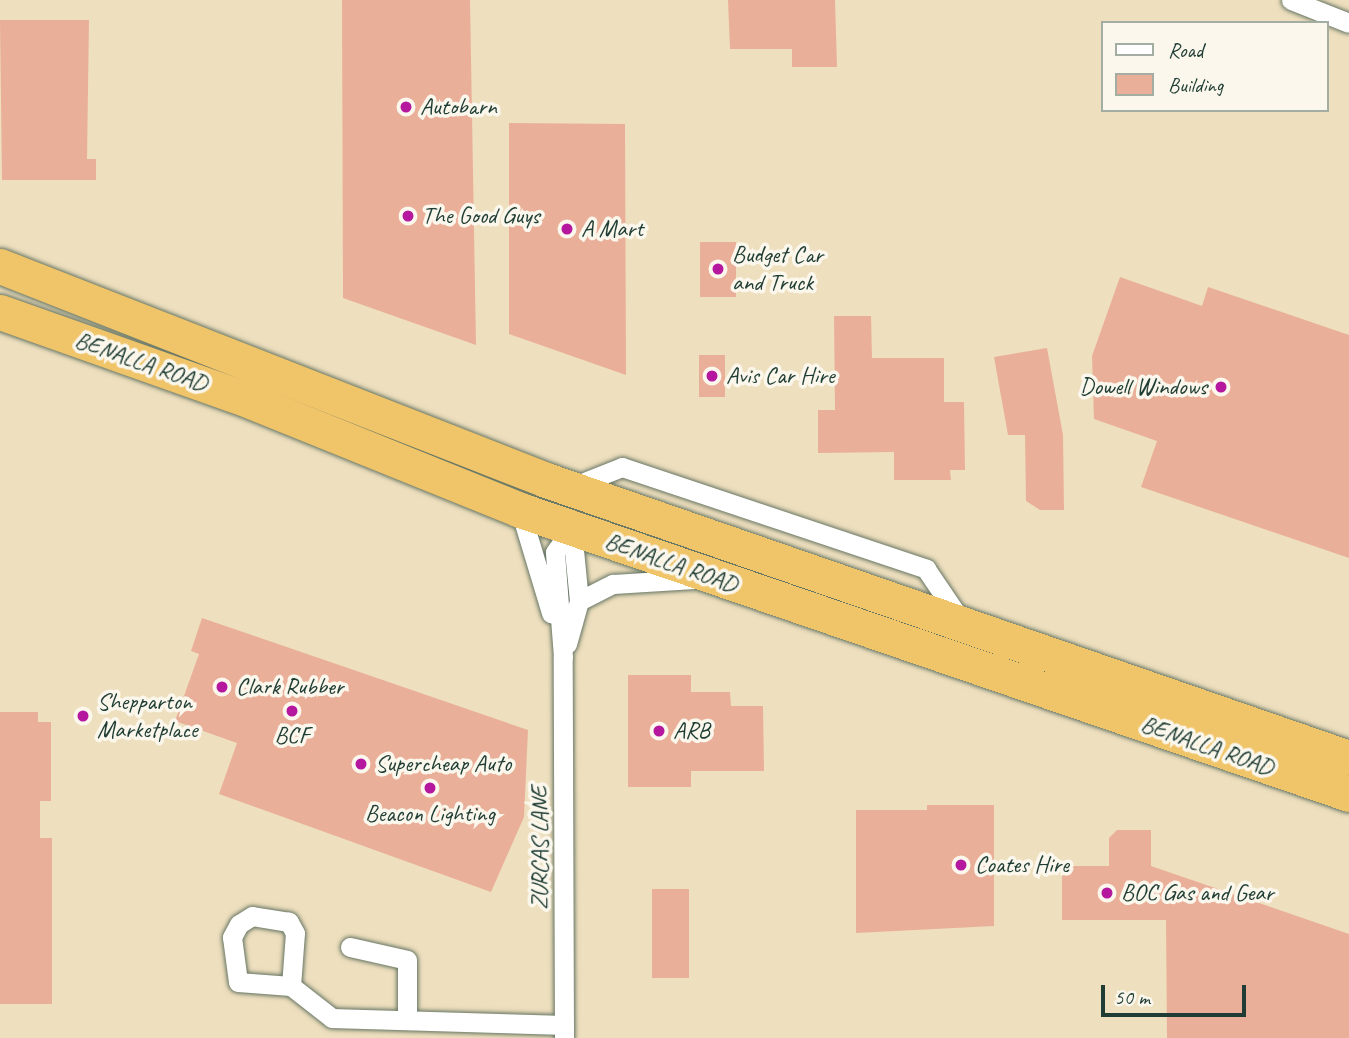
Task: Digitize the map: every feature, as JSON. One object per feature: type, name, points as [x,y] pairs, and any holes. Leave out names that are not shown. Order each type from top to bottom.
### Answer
[{"type":"highway","name":"BENALLA ROAD","points":[[0,266],[579,492],[1349,758]]},
{"type":"highway","name":"BENALLA ROAD","points":[[0,312],[243,398],[572,529],[1349,794]]},
{"type":"highway","points":[[572,529],[579,492]]},
{"type":"highway","points":[[1072,662],[1101,711]]},
{"type":"street","points":[[1291,0],[1349,23]]},
{"type":"street","name":"ZURCAS LANE","points":[[520,510],[564,657]]},
{"type":"street","name":"ZURCAS LANE","points":[[564,657],[579,601],[572,529]]},
{"type":"street","name":"ZURCAS LANE","points":[[564,1032],[564,657],[555,552],[572,529]]},
{"type":"street","points":[[579,601],[613,584],[716,579]]},
{"type":"street","points":[[350,947],[407,960],[407,1019]]},
{"type":"street","points":[[291,986],[332,1018],[407,1019],[564,1032]]},
{"type":"building","points":[[342,0],[470,0],[476,345],[343,298]]},
{"type":"building","points":[[728,0],[835,0],[837,67],[792,67],[792,49],[730,49]]},
{"type":"building","points":[[0,20],[89,20],[87,159],[96,159],[96,180],[2,180]]},
{"type":"building","name":"A Mart","points":[[509,123],[625,124],[626,375],[509,334]]},
{"type":"building","name":"Budget Car and Truck","points":[[700,242],[736,242],[736,297],[700,297]]},
{"type":"building","name":"Dowell Windows","points":[[1120,277],[1202,306],[1208,287],[1349,335],[1349,558],[1141,487],[1157,441],[1094,419],[1092,356]]},
{"type":"building","points":[[834,316],[871,316],[872,358],[944,358],[944,402],[964,402],[965,470],[950,470],[951,480],[894,480],[894,452],[818,453],[818,410],[835,410]]},
{"type":"building","points":[[1047,348],[1063,435],[1064,510],[1040,510],[1026,501],[1025,435],[1008,435],[994,357]]},
{"type":"building","name":"Avis Car Hire","points":[[699,355],[725,355],[725,397],[699,397]]},
{"type":"building","points":[[202,618],[528,730],[524,817],[491,892],[219,794],[237,743],[175,721],[199,654],[191,651]]},
{"type":"building","points":[[628,675],[691,675],[691,692],[730,692],[731,706],[763,706],[764,771],[691,771],[691,787],[628,787]]},
{"type":"building","name":"Shepparton Marketplace","points":[[0,712],[38,712],[38,722],[51,722],[51,801],[40,801],[40,838],[52,838],[52,1004],[0,1004]]},
{"type":"building","points":[[927,805],[994,805],[994,926],[856,933],[856,810],[927,810]]},
{"type":"building","points":[[1117,830],[1151,830],[1151,866],[1349,934],[1349,1038],[1167,1038],[1166,920],[1062,920],[1062,866],[1109,866],[1109,838]]},
{"type":"building","points":[[652,889],[689,889],[689,978],[652,978]]},
{"type":"place","name":"Autobarn","points":[[406,107]]},
{"type":"place","name":"The Good Guys","points":[[408,216]]},
{"type":"place","name":"A Mart","points":[[567,229]]},
{"type":"place","name":"Budget Car and Truck","points":[[718,269]]},
{"type":"place","name":"Avis Car Hire","points":[[712,376]]},
{"type":"place","name":"Dowell Windows","points":[[1221,387]]},
{"type":"place","name":"Clark Rubber","points":[[222,687]]},
{"type":"place","name":"BCF","points":[[292,711]]},
{"type":"place","name":"Shepparton Marketplace","points":[[83,716]]},
{"type":"place","name":"ARB","points":[[659,731]]},
{"type":"place","name":"Supercheap Auto","points":[[361,764]]},
{"type":"place","name":"Beacon Lighting","points":[[430,788]]},
{"type":"place","name":"Coates Hire","points":[[961,865]]},
{"type":"place","name":"BOC Gas and Gear","points":[[1107,893]]}]
